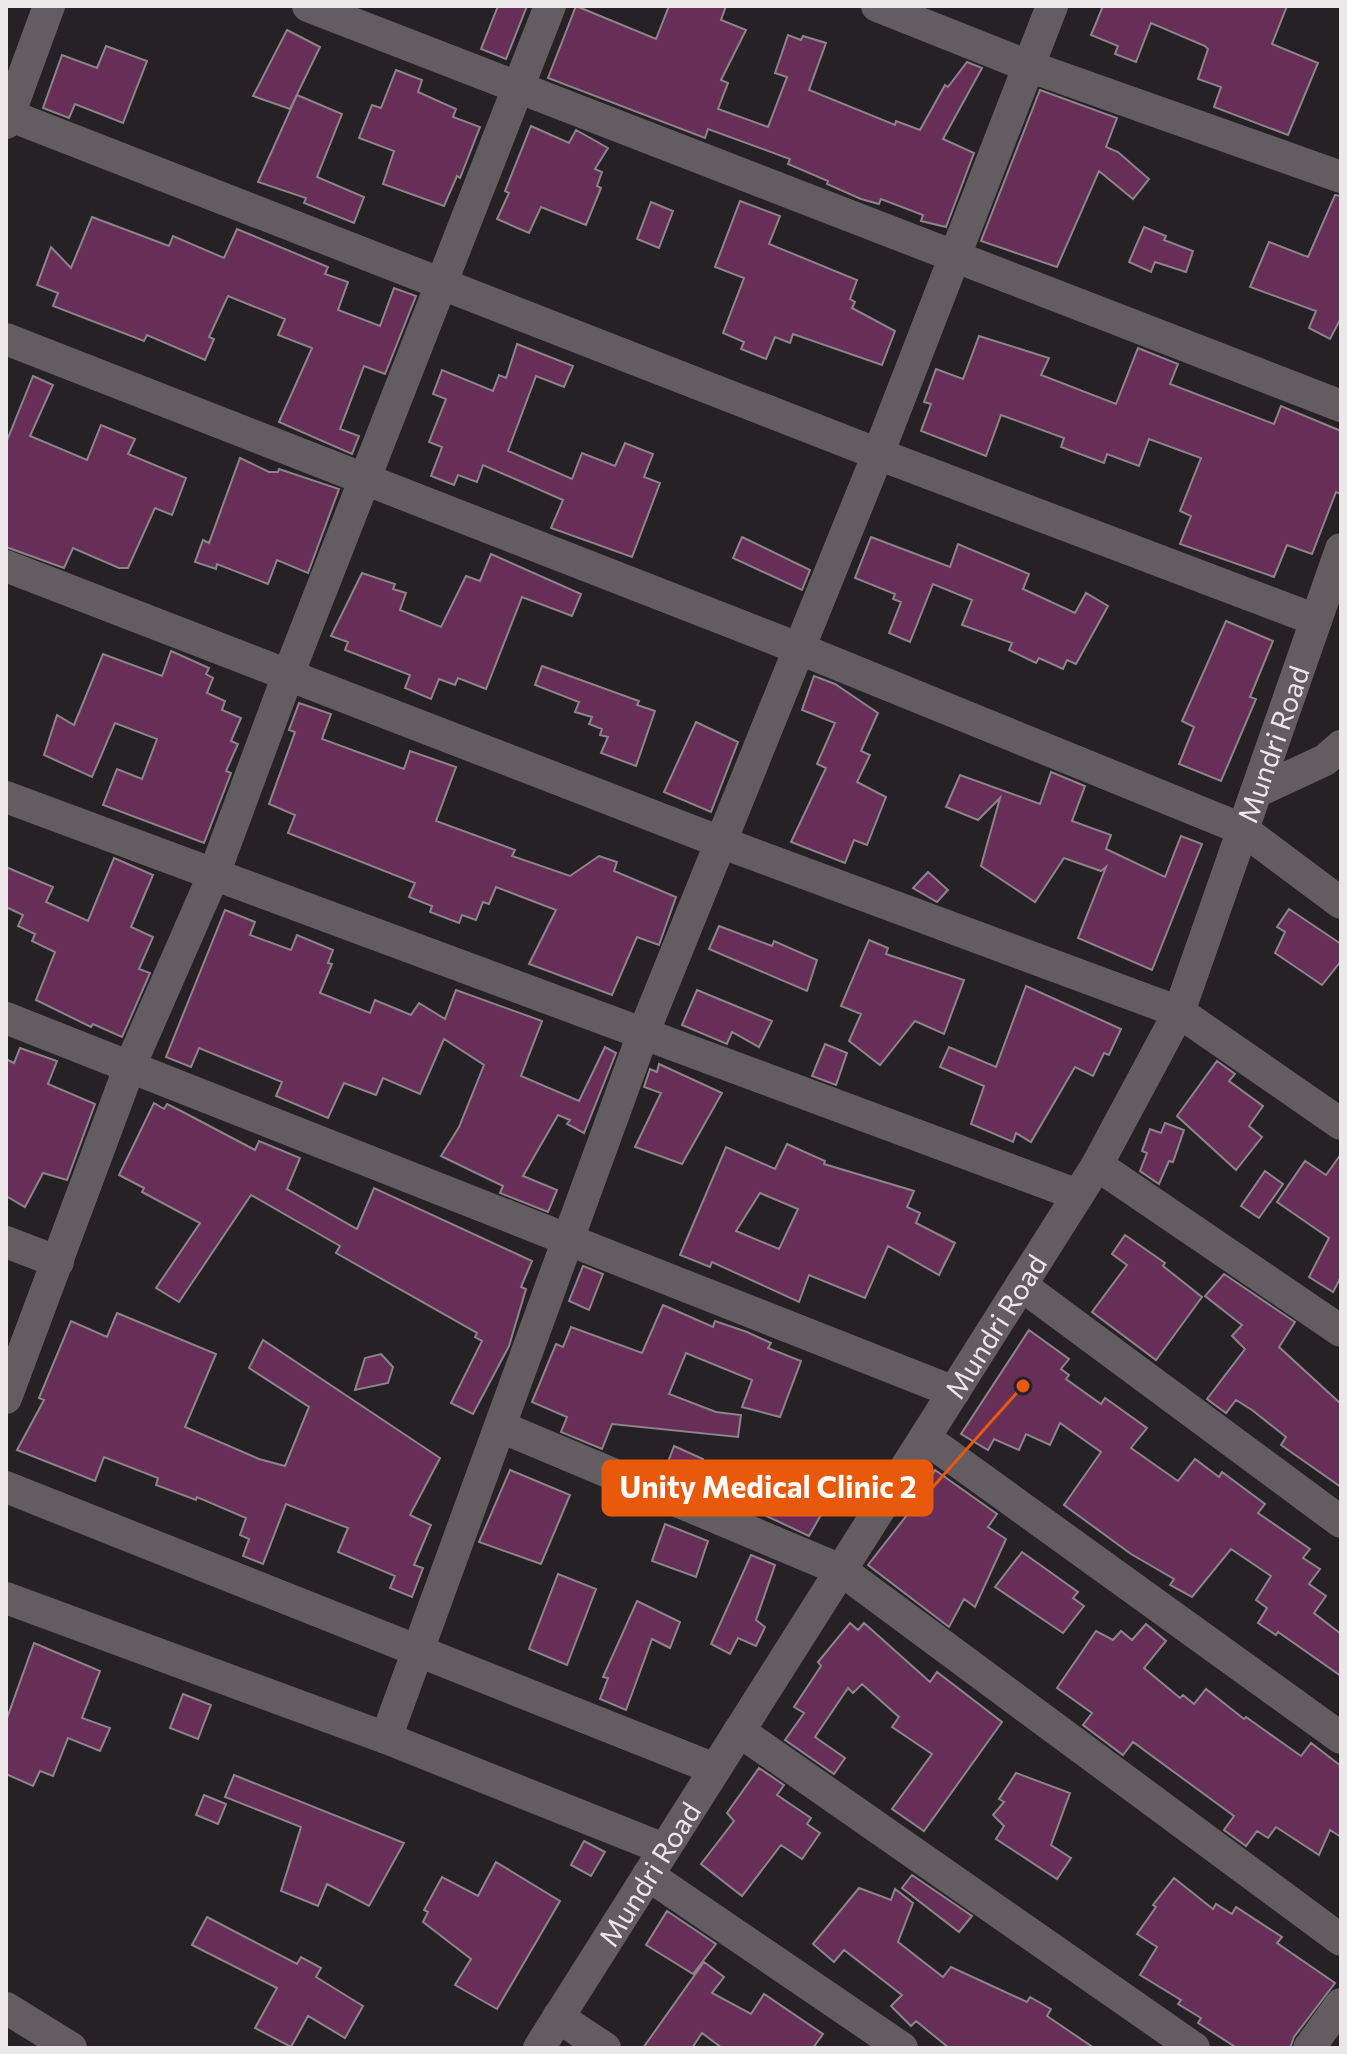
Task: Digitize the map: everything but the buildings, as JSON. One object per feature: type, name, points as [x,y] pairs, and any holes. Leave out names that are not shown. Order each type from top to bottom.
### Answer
[{"type":"street","points":[[49,6],[7,117],[1316,620]]},
{"type":"street","points":[[308,6],[1341,406]]},
{"type":"street","points":[[6,1398],[130,1066],[214,874],[288,675],[444,284],[550,6]]},
{"type":"street","points":[[877,6],[1028,66],[1341,177]]},
{"type":"street","points":[[386,1738],[643,1034],[723,843],[878,454],[1052,6]]},
{"type":"street","points":[[6,339],[800,649],[1242,829],[1341,903]]},
{"type":"street","name":"Mundri Road","points":[[539,2048],[1097,1165],[1179,1012],[1341,549]]},
{"type":"street","points":[[6,566],[723,843],[1179,1012],[1341,1124]]},
{"type":"street","points":[[1256,792],[1325,760],[1341,746]]},
{"type":"street","points":[[6,797],[1078,1195]]},
{"type":"street","points":[[6,1018],[954,1392]]},
{"type":"street","points":[[1097,1165],[1341,1331]]},
{"type":"street","points":[[6,1242],[58,1262]]},
{"type":"street","points":[[1021,1285],[1341,1522]]},
{"type":"street","points":[[501,1427],[841,1570],[1341,1940]]},
{"type":"street","points":[[925,1438],[1341,1738]]},
{"type":"street","points":[[6,1487],[715,1769]]},
{"type":"street","points":[[6,1598],[386,1738],[656,1862],[902,2048]]},
{"type":"street","points":[[739,1731],[1194,2048]]},
{"type":"street","points":[[1309,2048],[1341,2004]]},
{"type":"street","points":[[6,2008],[71,2048]]},
{"type":"street","points":[[558,2017],[605,2048]]},
{"type":"place","name":"Unity Medical Clinic 2","points":[[1023,1386]]}]
